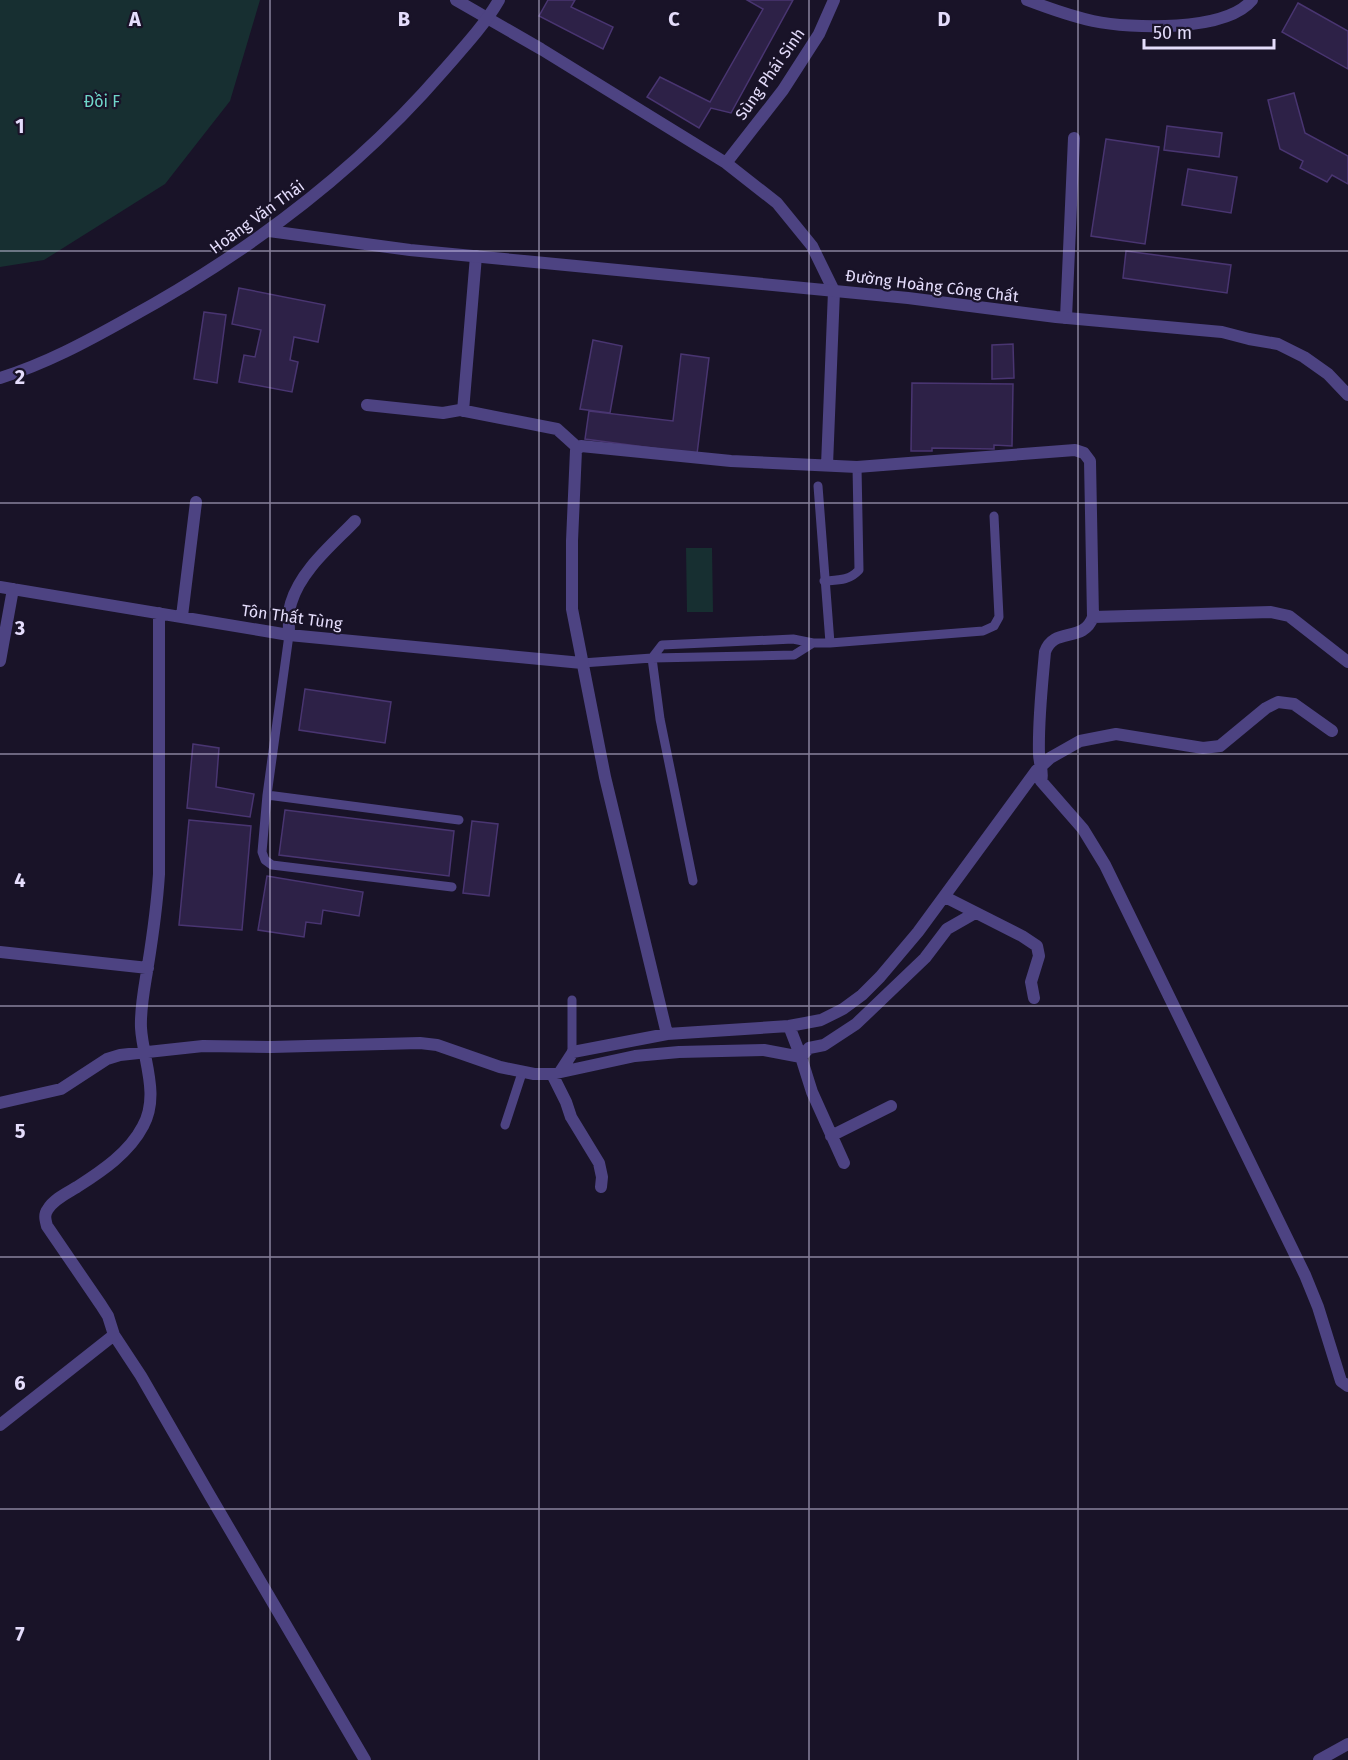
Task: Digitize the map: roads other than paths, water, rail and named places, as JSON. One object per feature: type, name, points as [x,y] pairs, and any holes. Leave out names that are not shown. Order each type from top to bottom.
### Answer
[{"type":"street","name":"Đường Hoàng Công Chất","points":[[456,0],[542,49],[726,163],[777,203],[813,246],[834,291],[1066,318],[1222,332],[1278,344],[1304,357],[1328,374],[1348,395]]},
{"type":"street","name":"Hoàng Văn Thái","points":[[0,378],[23,371],[80,345],[163,300],[269,231],[331,183],[374,144],[424,93],[488,19],[499,0]]},
{"type":"street","name":"Sùng Phái Sinh","points":[[726,163],[783,90],[819,34],[834,0]]},
{"type":"street","points":[[1027,0],[1094,21],[1144,26],[1189,25],[1215,21],[1245,9],[1252,0]]},
{"type":"street","points":[[1066,318],[1074,138]]},
{"type":"street","points":[[269,231],[410,250],[834,291],[827,465]]},
{"type":"street","points":[[463,411],[476,256]]},
{"type":"street","points":[[367,405],[443,413],[463,411],[557,429],[578,448]]},
{"type":"street","points":[[667,1034],[605,777],[572,609],[574,452],[581,446],[731,461],[857,467],[1075,450],[1084,453],[1090,461],[1093,617],[1090,625],[1083,632],[1054,639],[1048,644],[1045,652],[1040,706],[1043,775],[1041,781],[1083,828],[1105,865],[1305,1275],[1318,1307],[1341,1381],[1348,1386]]},
{"type":"street","points":[[182,616],[196,502]]},
{"type":"street","points":[[289,635],[289,612],[298,587],[323,554],[355,521]]},
{"type":"street","name":"Tôn Thất Tùng","points":[[0,587],[289,635],[582,663]]},
{"type":"street","points":[[0,661],[13,589]]},
{"type":"street","points":[[1093,617],[1271,612],[1289,616],[1348,662]]},
{"type":"street","points":[[159,613],[159,874],[141,1026],[151,1091],[150,1101],[145,1124],[138,1137],[104,1170],[52,1203],[46,1211],[45,1218],[47,1226],[108,1316],[114,1335],[141,1376],[365,1760]]},
{"type":"street","points":[[556,1073],[572,1053],[667,1034],[789,1026],[821,1020],[843,1009],[862,995],[887,969],[945,897],[1041,767],[1050,758],[1080,741],[1116,734],[1203,748],[1220,746],[1266,708],[1278,702],[1294,704],[1332,731]]},
{"type":"street","points":[[945,897],[1037,946],[1040,956],[1031,982],[1035,998]]},
{"type":"street","points":[[801,1057],[809,1048],[824,1045],[856,1024],[925,958],[947,929],[975,913]]},
{"type":"street","points":[[0,952],[148,968]]},
{"type":"street","points":[[789,1026],[812,1092],[844,1163]]},
{"type":"street","points":[[0,1103],[61,1089],[107,1059],[144,1052],[203,1046],[261,1047],[420,1043],[437,1045],[522,1073],[556,1073],[635,1056],[663,1053],[764,1050],[801,1057]]},
{"type":"street","points":[[556,1073],[571,1117],[599,1163],[602,1177],[601,1187]]},
{"type":"street","points":[[831,1136],[891,1106]]},
{"type":"street","points":[[0,1425],[114,1335]]},
{"type":"street","points":[[1319,1760],[1348,1744]]},
{"type":"lane","points":[[824,581],[846,580],[853,577],[859,570],[857,467]]},
{"type":"lane","points":[[818,486],[830,643]]},
{"type":"lane","points":[[693,881],[660,719],[652,658],[662,645],[793,639],[813,643],[830,643],[983,630],[994,626],[999,617],[994,516]]},
{"type":"lane","points":[[289,635],[267,795],[262,852],[265,860],[272,865],[452,887]]},
{"type":"lane","points":[[582,663],[652,658],[794,655],[813,643]]},
{"type":"lane","points":[[267,795],[459,820]]},
{"type":"lane","points":[[572,1000],[572,1053]]},
{"type":"lane","points":[[505,1125],[522,1073]]},
{"type":"park label","name":"Đồi F","points":[[102,101]]}]
